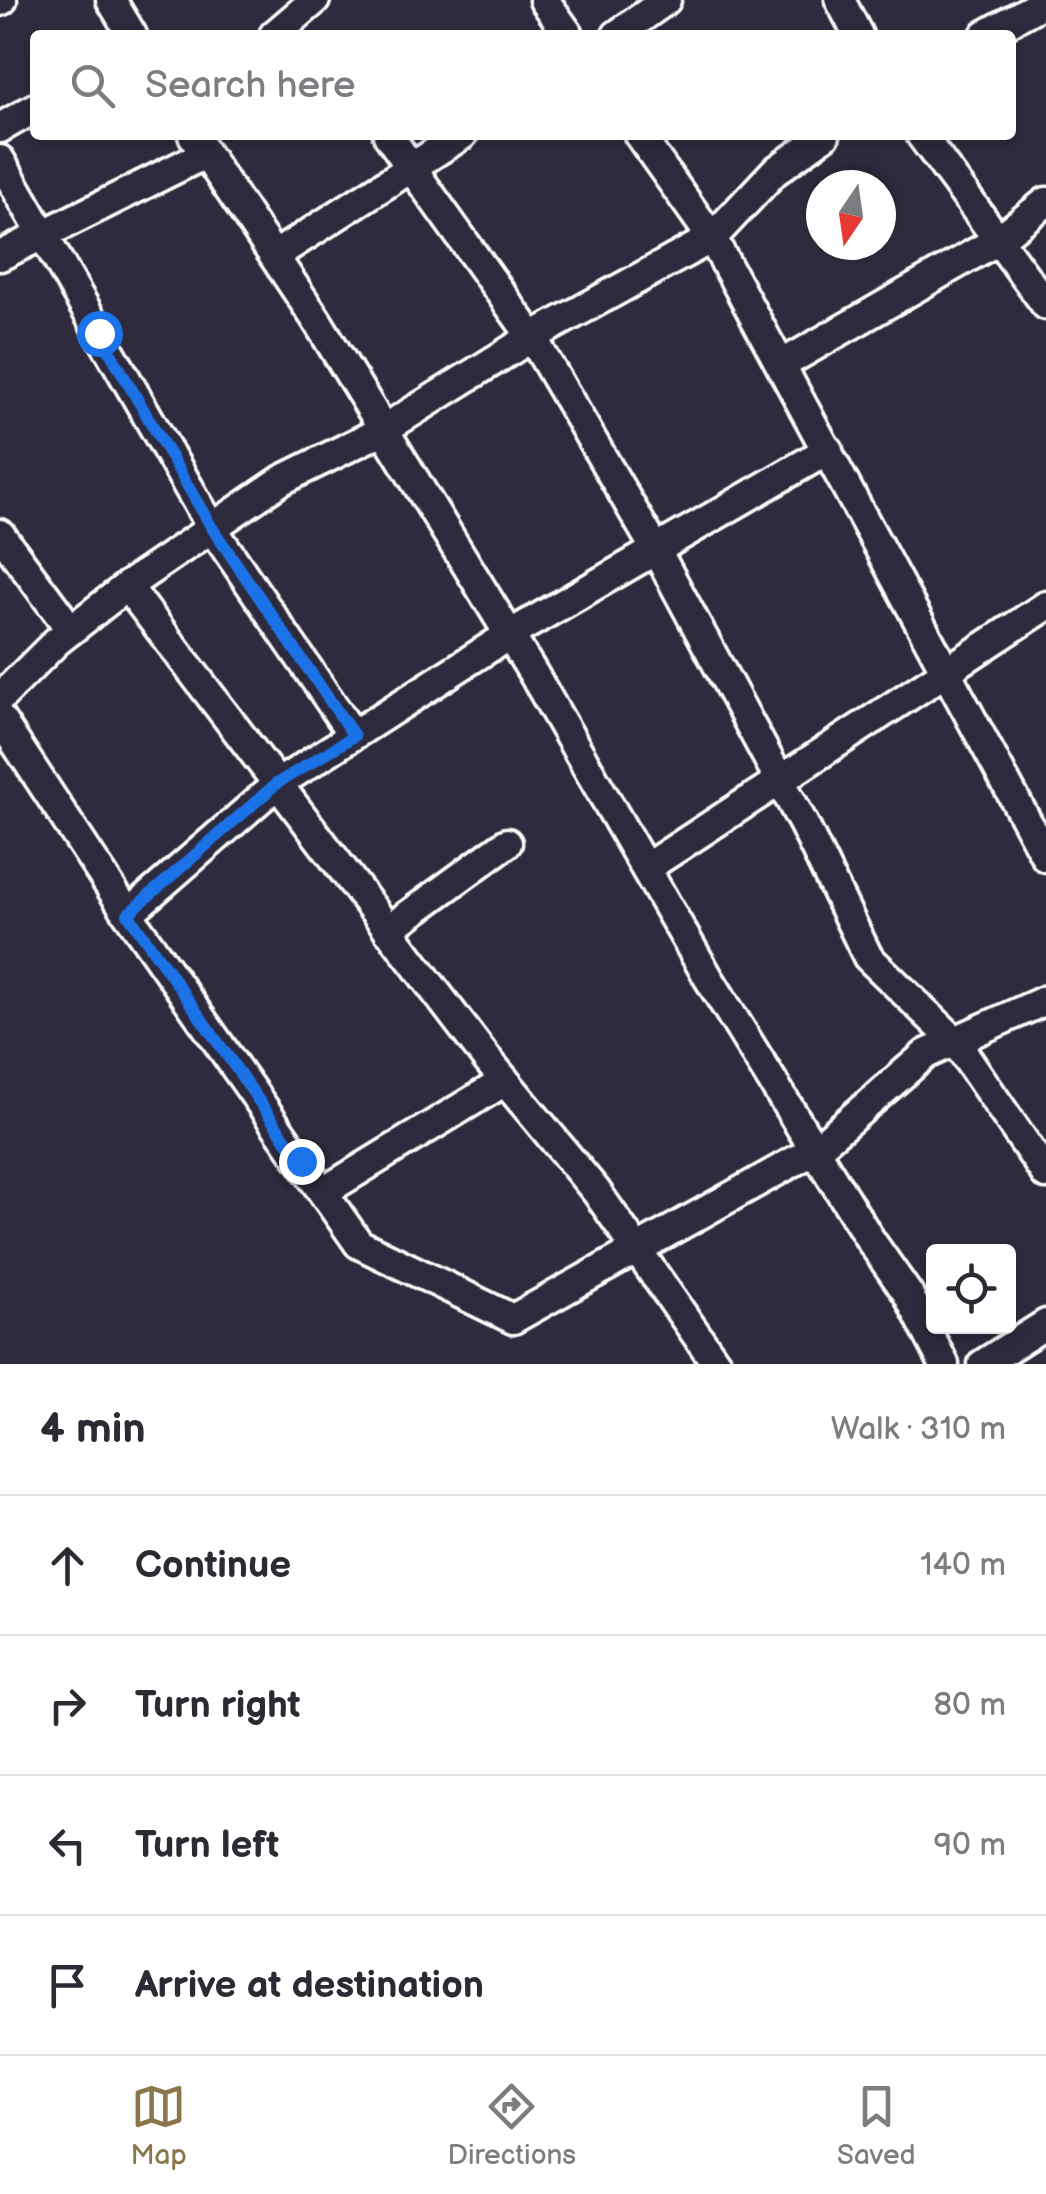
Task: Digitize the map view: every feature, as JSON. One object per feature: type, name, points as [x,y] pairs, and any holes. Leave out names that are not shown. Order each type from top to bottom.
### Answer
[{"type":"street","points":[[110,0],[129,30]]},
{"type":"street","points":[[544,0],[565,30]]},
{"type":"street","points":[[624,30],[666,0]]},
{"type":"street","points":[[840,0],[855,30]]},
{"type":"street","points":[[994,30],[1046,1]]},
{"type":"street","points":[[284,30],[311,16]]},
{"type":"street","points":[[0,128],[30,111]]},
{"type":"street","points":[[392,140],[532,337],[656,550],[782,783],[868,957],[955,1041],[1046,1174]]},
{"type":"street","points":[[274,256],[454,140]]},
{"type":"street","points":[[643,140],[712,238],[1046,857]]},
{"type":"street","points":[[0,698],[71,630],[127,586],[282,480],[383,430],[532,337],[712,238],[774,172],[818,140]]},
{"type":"street","points":[[924,140],[1046,305]]},
{"type":"street","points":[[0,256],[199,144],[274,256],[510,635],[646,868],[908,1294],[944,1364]]},
{"type":"street","points":[[0,160],[212,528],[354,736]]},
{"type":"street","points":[[781,365],[998,240],[1046,202]]},
{"type":"street","points":[[128,914],[276,784],[510,635],[828,450]]},
{"type":"street","points":[[0,534],[71,630]]},
{"type":"street","points":[[127,586],[505,1081],[596,1191],[717,1364]]},
{"type":"street","points":[[646,868],[782,783],[942,670],[1046,606]]},
{"type":"street","points":[[0,719],[128,914],[359,1244],[513,1319],[816,1149],[926,1054],[1046,1000]]},
{"type":"street","points":[[388,930],[507,843]]},
{"type":"street","points":[[323,1192],[505,1081]]},
{"type":"street","points":[[983,1364],[1046,1324]]},
{"type":"route","points":[[99,333],[212,528],[354,736],[276,784],[128,914],[301,1161]]}]
